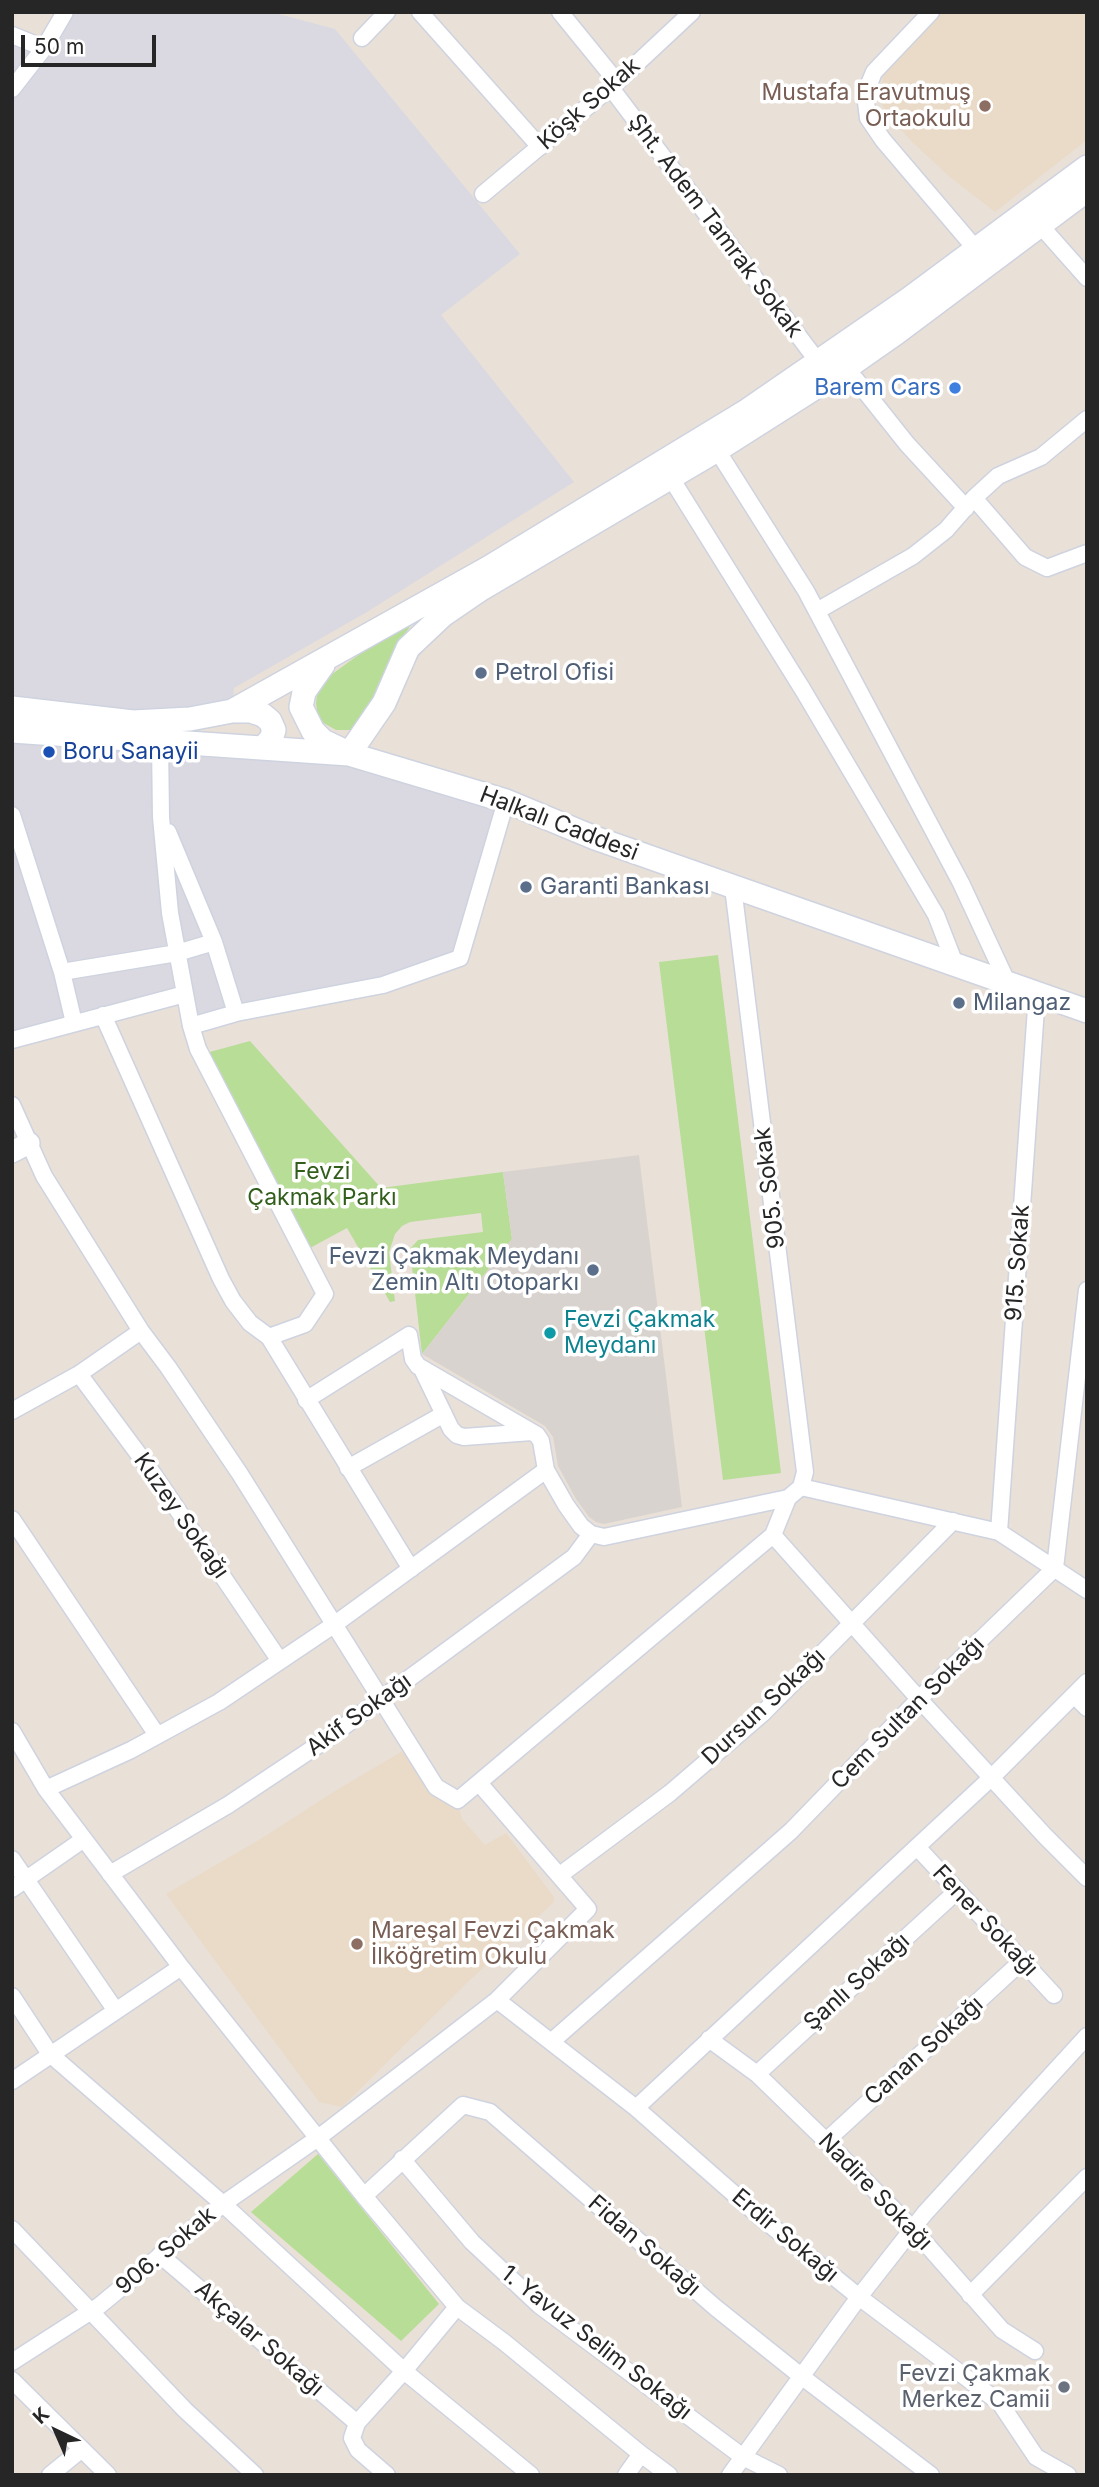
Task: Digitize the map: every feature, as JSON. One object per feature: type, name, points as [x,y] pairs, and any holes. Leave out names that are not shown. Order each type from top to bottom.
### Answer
[{"type":"main road","points":[[329,658],[304,692],[301,707],[313,731],[323,741],[349,754],[384,703],[408,648],[443,615],[481,589],[717,450],[975,248],[1087,167]]},
{"type":"main road","points":[[232,711],[488,568],[833,361],[896,333],[1087,190]]},
{"type":"main road","points":[[12,708],[133,722],[190,719],[232,711],[251,711],[263,715],[274,730],[271,739],[263,748]]},
{"type":"main road","name":"Halkalı Caddesi","points":[[12,730],[349,754],[506,801],[595,838],[1087,1011]]},
{"type":"street","points":[[12,89],[44,48],[65,12]]},
{"type":"street","points":[[362,38],[387,12]]},
{"type":"street","points":[[420,12],[540,147]]},
{"type":"street","name":"Şht. Adem Tamrak Sokak","points":[[560,12],[614,85],[833,361],[908,444],[970,503],[986,509],[1025,557],[1047,568],[1086,555]]},
{"type":"street","points":[[931,12],[874,72],[865,94],[868,118],[883,140],[975,248]]},
{"type":"street","name":"Köşk Sokak","points":[[483,194],[614,85],[689,13]]},
{"type":"street","points":[[12,35],[44,48]]},
{"type":"street","points":[[1040,225],[1087,278]]},
{"type":"street","points":[[817,611],[913,555],[946,530],[998,476],[1041,457],[1087,419]]},
{"type":"street","points":[[717,450],[817,611],[961,883],[1009,984]]},
{"type":"street","points":[[671,478],[803,690],[936,915],[955,964]]},
{"type":"street","points":[[160,741],[162,817],[170,913],[191,1026],[198,1049],[325,1294],[305,1324],[269,1337]]},
{"type":"street","points":[[191,1026],[236,1013],[383,985],[460,958],[506,801]]},
{"type":"street","points":[[12,815],[62,972],[74,1023]]},
{"type":"street","points":[[162,817],[214,942],[236,1013]]},
{"type":"street","name":"905. Sokak","points":[[733,887],[805,1472],[794,1493]]},
{"type":"street","points":[[62,972],[177,953],[214,942]]},
{"type":"street","points":[[12,1040],[185,994]]},
{"type":"street","name":"915. Sokak","points":[[999,1532],[1037,994]]},
{"type":"street","points":[[103,1015],[233,1301],[250,1323],[269,1337],[411,1569]]},
{"type":"street","points":[[12,1105],[21,1147],[44,1176],[141,1331],[227,1454],[436,1787],[458,1800],[772,1535],[794,1493]]},
{"type":"street","points":[[1055,1568],[1087,1290]]},
{"type":"street","points":[[12,1411],[79,1374],[141,1331]]},
{"type":"street","points":[[306,1400],[410,1335],[413,1359],[422,1369],[453,1433],[460,1436],[533,1432]]},
{"type":"street","points":[[422,1369],[533,1432],[541,1441],[546,1470],[566,1506],[581,1526],[591,1534],[604,1536],[794,1493],[953,1521],[999,1532],[1087,1590]]},
{"type":"street","name":"Kuzey Sokağı","points":[[79,1374],[154,1475],[280,1661]]},
{"type":"street","points":[[348,1468],[443,1414]]},
{"type":"street","points":[[46,1789],[131,1750],[219,1702],[335,1624],[546,1470]]},
{"type":"street","points":[[12,1519],[157,1735]]},
{"type":"street","name":"Dursun Sokağı","points":[[560,1875],[670,1793],[752,1723],[953,1521]]},
{"type":"street","name":"Akif Sokağı","points":[[110,1874],[238,1798],[324,1741],[574,1558],[591,1534]]},
{"type":"street","points":[[772,1535],[991,1778],[1087,1878]]},
{"type":"street","name":"Cem Sultan Sokağı","points":[[551,2042],[792,1831],[919,1699],[1055,1568]]},
{"type":"street","points":[[636,2108],[991,1778],[1087,1682]]},
{"type":"street","points":[[1074,1695],[1087,1708]]},
{"type":"street","points":[[14,1739],[46,1789],[181,1967],[364,2196],[457,2307],[669,2475]]},
{"type":"street","points":[[479,1783],[560,1875]]},
{"type":"street","points":[[12,1889],[84,1839]]},
{"type":"street","name":"Fener Sokağı","points":[[917,1847],[1054,1995]]},
{"type":"street","points":[[12,1859],[116,2011]]},
{"type":"street","name":"906. Sokak","points":[[12,2362],[90,2312],[223,2204],[318,2138],[497,2000],[588,1909],[560,1875]]},
{"type":"street","name":"Şanlı Sokağı","points":[[757,2074],[957,1891]]},
{"type":"street","name":"Canan Sokağı","points":[[826,2141],[1023,1961]]},
{"type":"street","points":[[12,2081],[181,1967]]},
{"type":"street","points":[[12,1996],[50,2054],[223,2204],[404,2371],[531,2475]]},
{"type":"street","name":"Erdir Sokağı","points":[[497,2000],[636,2108],[758,2215],[859,2297],[1000,2403],[1036,2457],[1068,2475]]},
{"type":"street","points":[[730,2475],[859,2297],[912,2229],[1087,2036]]},
{"type":"street","name":"Nadire Sokağı","points":[[709,2039],[757,2074],[826,2141],[912,2229],[1002,2330],[1035,2350]]},
{"type":"street","name":"Fidan Sokağı","points":[[364,2196],[463,2105],[490,2112],[716,2308],[930,2475]]},
{"type":"street","name":"1. Yavuz Selim Sokağı","points":[[402,2159],[472,2242],[539,2305],[743,2457],[779,2475]]},
{"type":"street","points":[[971,2295],[1087,2176]]},
{"type":"street","points":[[12,2229],[185,2410],[256,2475]]},
{"type":"street","name":"Akçalar Sokağı","points":[[160,2255],[357,2423]]},
{"type":"street","points":[[387,2475],[358,2450],[352,2438],[357,2423],[457,2307]]},
{"type":"street","points":[[12,2379],[108,2475]]},
{"type":"street","points":[[50,2475],[82,2449]]},
{"type":"street","points":[[626,2475],[641,2454]]},
{"type":"shaded area","points":[[66,12],[271,12],[335,29],[520,254],[441,315],[574,482],[367,612],[234,688],[232,711],[190,719],[12,708],[12,35],[44,47]]},
{"type":"shaded area","name":"Mustafa Eravutmuş Ortaokulu","points":[[942,12],[1087,12],[1087,140],[995,212],[951,178],[912,142],[886,113],[880,100],[883,75]]},
{"type":"shaded area","points":[[12,738],[363,766],[501,809],[460,958],[191,1026],[185,995],[12,1040]]},
{"type":"shaded area","name":"Fevzi Çakmak Meydanı","points":[[639,1155],[682,1507],[604,1524],[589,1517],[576,1499],[558,1466],[553,1437],[545,1426],[422,1354],[512,1239],[503,1172]]},
{"type":"shaded area","name":"Mareşal Fevzi Çakmak İlköğretim Okulu","points":[[406,1749],[458,1804],[462,1819],[485,1845],[506,1833],[554,1897],[554,1902],[468,1982],[342,2107],[319,2102],[166,1894]]},
{"type":"green space","points":[[413,622],[398,644],[382,684],[359,724],[351,730],[336,730],[322,722],[318,717],[316,703],[318,690],[324,680]]},
{"type":"green space","points":[[718,955],[781,1473],[723,1480],[659,962]]},
{"type":"green space","name":"Fevzi Çakmak Parkı","points":[[250,1041],[381,1188],[503,1172],[512,1239],[422,1354],[410,1249],[418,1240],[483,1232],[481,1213],[410,1222],[402,1226],[395,1234],[389,1252],[395,1301],[390,1302],[347,1228],[308,1249],[206,1053]]},
{"type":"green space","points":[[318,2154],[439,2304],[401,2341],[251,2212]]},
{"type":"place","name":"Mustafa Eravutmuş Ortaokulu","points":[[985,106]]},
{"type":"place","name":"Barem Cars","points":[[955,388]]},
{"type":"place","name":"Petrol Ofisi","points":[[481,673]]},
{"type":"place","name":"Boru Sanayii","points":[[49,752]]},
{"type":"place","name":"Garanti Bankası","points":[[526,887]]},
{"type":"place","name":"Milangaz","points":[[959,1003]]},
{"type":"place","name":"Fevzi Çakmak Meydanı Zemin Altı Otoparkı","points":[[593,1270]]},
{"type":"place","name":"Fevzi Çakmak Meydanı","points":[[550,1333]]},
{"type":"place","name":"Mareşal Fevzi Çakmak İlköğretim Okulu","points":[[357,1944]]},
{"type":"place","name":"Fevzi Çakmak Merkez Camii","points":[[1064,2387]]}]
